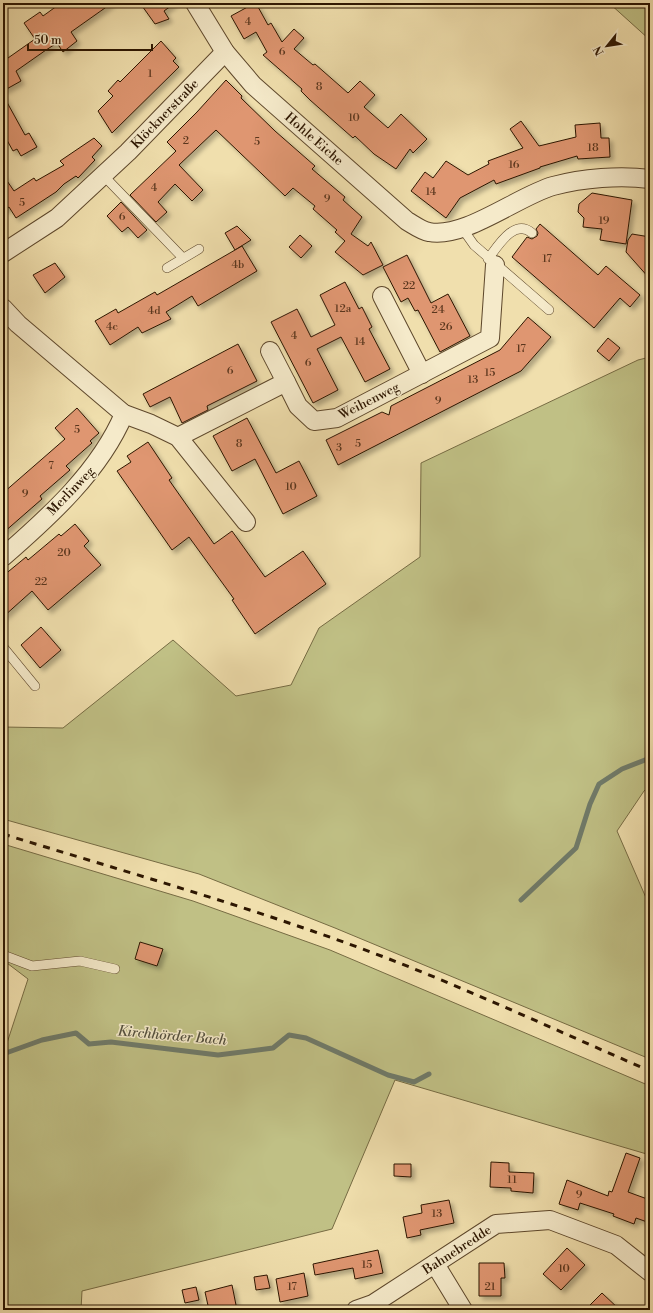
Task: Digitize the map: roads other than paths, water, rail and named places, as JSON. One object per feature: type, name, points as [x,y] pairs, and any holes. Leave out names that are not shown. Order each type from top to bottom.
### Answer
[{"type":"street","name":"Hohle Eiche","points":[[201,5],[225,52],[253,85],[407,221],[428,232],[445,232],[462,228],[553,186],[609,177],[650,179]]},
{"type":"street","name":"Klöcknerstraße","points":[[3,253],[57,218],[128,152],[225,52]]},
{"type":"street","name":"Weihenweg","points":[[270,351],[298,406],[314,421],[337,418],[490,338],[492,262]]},
{"type":"street","points":[[382,296],[422,374]]},
{"type":"street","points":[[3,308],[24,329],[124,414],[151,424],[178,437],[246,522]]},
{"type":"street","points":[[178,437],[286,382]]},
{"type":"street","name":"Merlinweg","points":[[3,557],[30,533],[96,466],[117,430],[124,414]]},
{"type":"street","name":"Bahnebredde","points":[[356,1310],[373,1304],[496,1224],[550,1220],[616,1244],[650,1272]]},
{"type":"street","points":[[435,1264],[463,1310]]},
{"type":"lane","points":[[103,175],[183,258]]},
{"type":"lane","points":[[462,228],[474,245],[492,262],[549,310]]},
{"type":"lane","points":[[492,262],[512,232],[520,228],[528,229],[532,233]]},
{"type":"lane","points":[[167,268],[199,249]]},
{"type":"lane","points":[[3,647],[35,686]]},
{"type":"lane","points":[[3,955],[32,966],[80,961],[115,969]]},
{"type":"waterway","name":"Kirchhörder Bach","points":[[521,900],[576,848],[590,804],[599,784],[622,769],[650,758]]},
{"type":"waterway","name":"Kirchhörder Bach","points":[[3,1057],[6,1053],[42,1040],[76,1033],[89,1044],[111,1042],[218,1055],[273,1048],[289,1035],[306,1038],[388,1075],[414,1082],[429,1074]]},
{"type":"railway","points":[[3,834],[204,895],[353,945],[464,990],[650,1071]]}]
